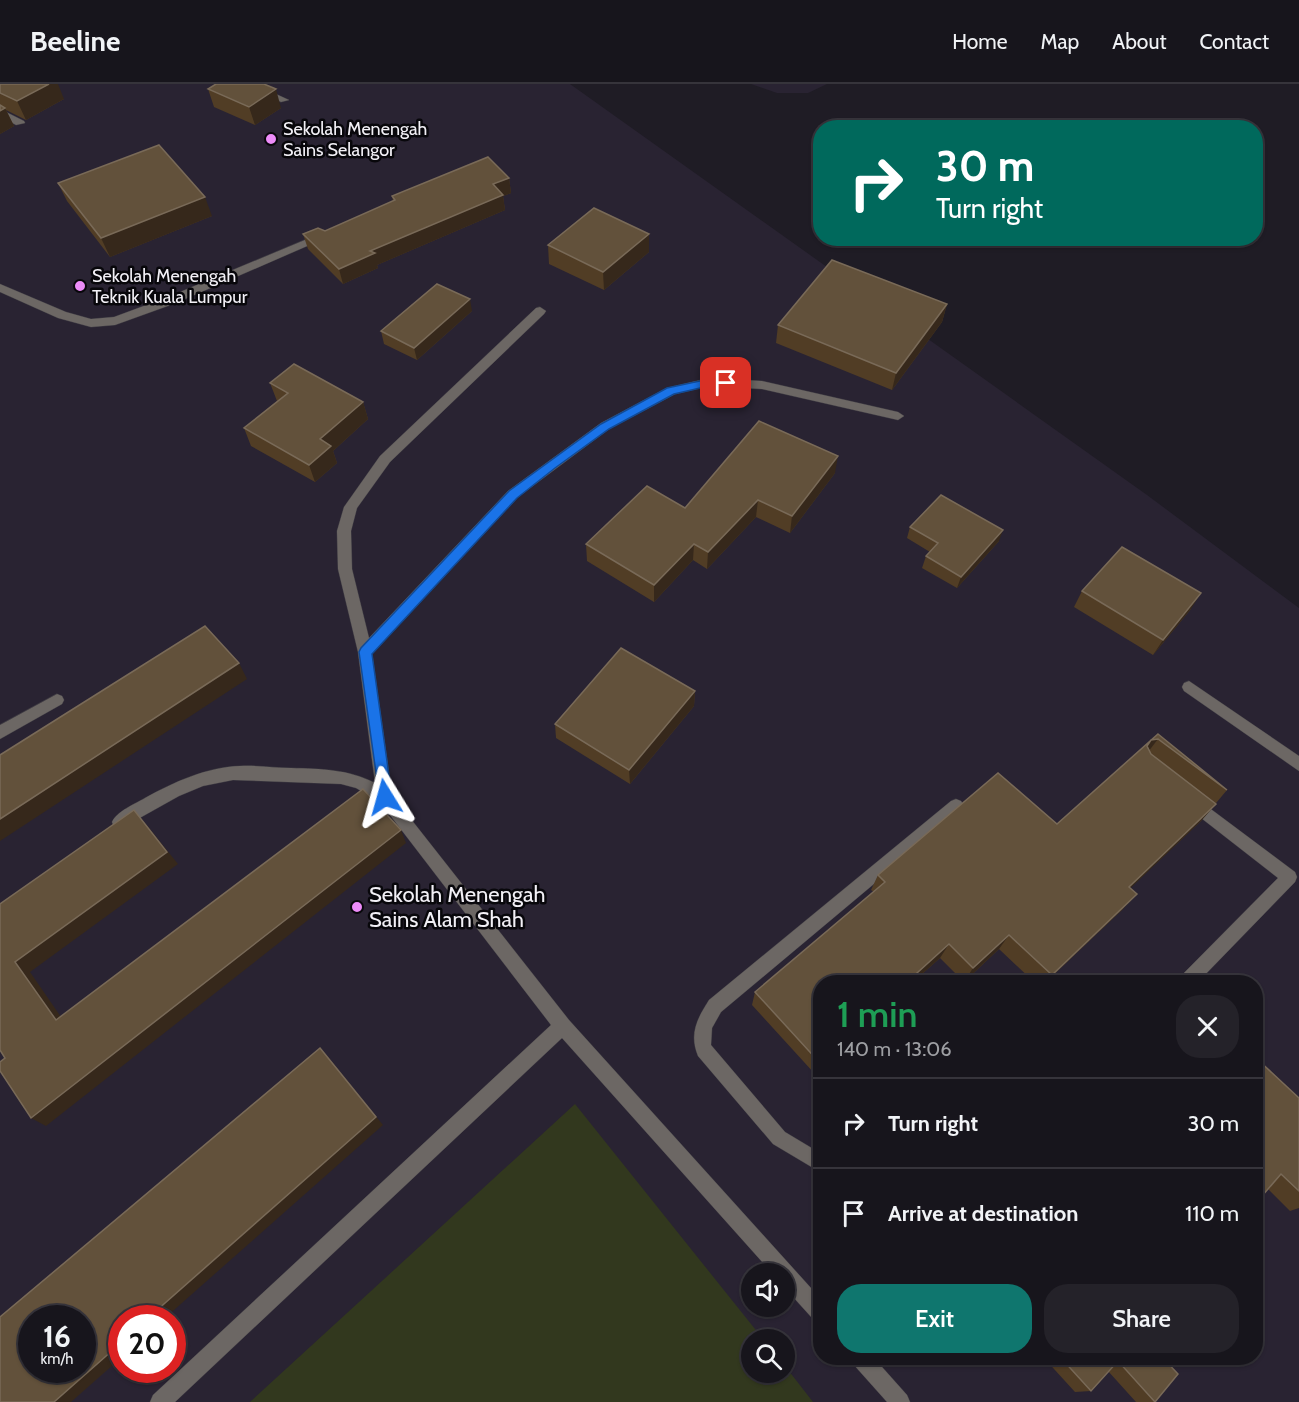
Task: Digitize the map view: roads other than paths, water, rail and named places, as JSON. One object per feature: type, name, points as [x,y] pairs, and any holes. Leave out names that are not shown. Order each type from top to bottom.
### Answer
[{"type":"lane","points":[[245,84],[284,100]]},
{"type":"lane","points":[[0,112],[20,123]]},
{"type":"lane","points":[[0,288],[62,315],[91,323],[115,321],[172,300],[334,231]]},
{"type":"lane","points":[[385,797],[365,652],[345,569],[344,531],[351,507],[385,459],[540,311]]},
{"type":"lane","points":[[365,652],[513,494],[605,426],[671,391],[709,382],[762,385],[898,416]]},
{"type":"lane","points":[[1189,687],[1299,764]]},
{"type":"lane","points":[[0,734],[57,700]]},
{"type":"lane","points":[[107,831],[146,805],[209,777],[235,773],[346,776],[366,784],[385,797],[563,1026],[813,1304]]},
{"type":"lane","points":[[1180,793],[1294,873],[1194,975]]},
{"type":"lane","points":[[813,1159],[779,1138],[704,1050],[700,1038],[703,1026],[715,1006],[956,806]]},
{"type":"lane","points":[[160,1402],[563,1026]]},
{"type":"lane","points":[[867,1365],[900,1402]]},
{"type":"place","name":"Sekolah Menengah Sains Selangor","points":[[271,139]]},
{"type":"place","name":"Sekolah Menengah Teknik Kuala Lumpur","points":[[80,286]]},
{"type":"place","name":"Sekolah Menengah Sains Alam Shah","points":[[357,907]]}]
